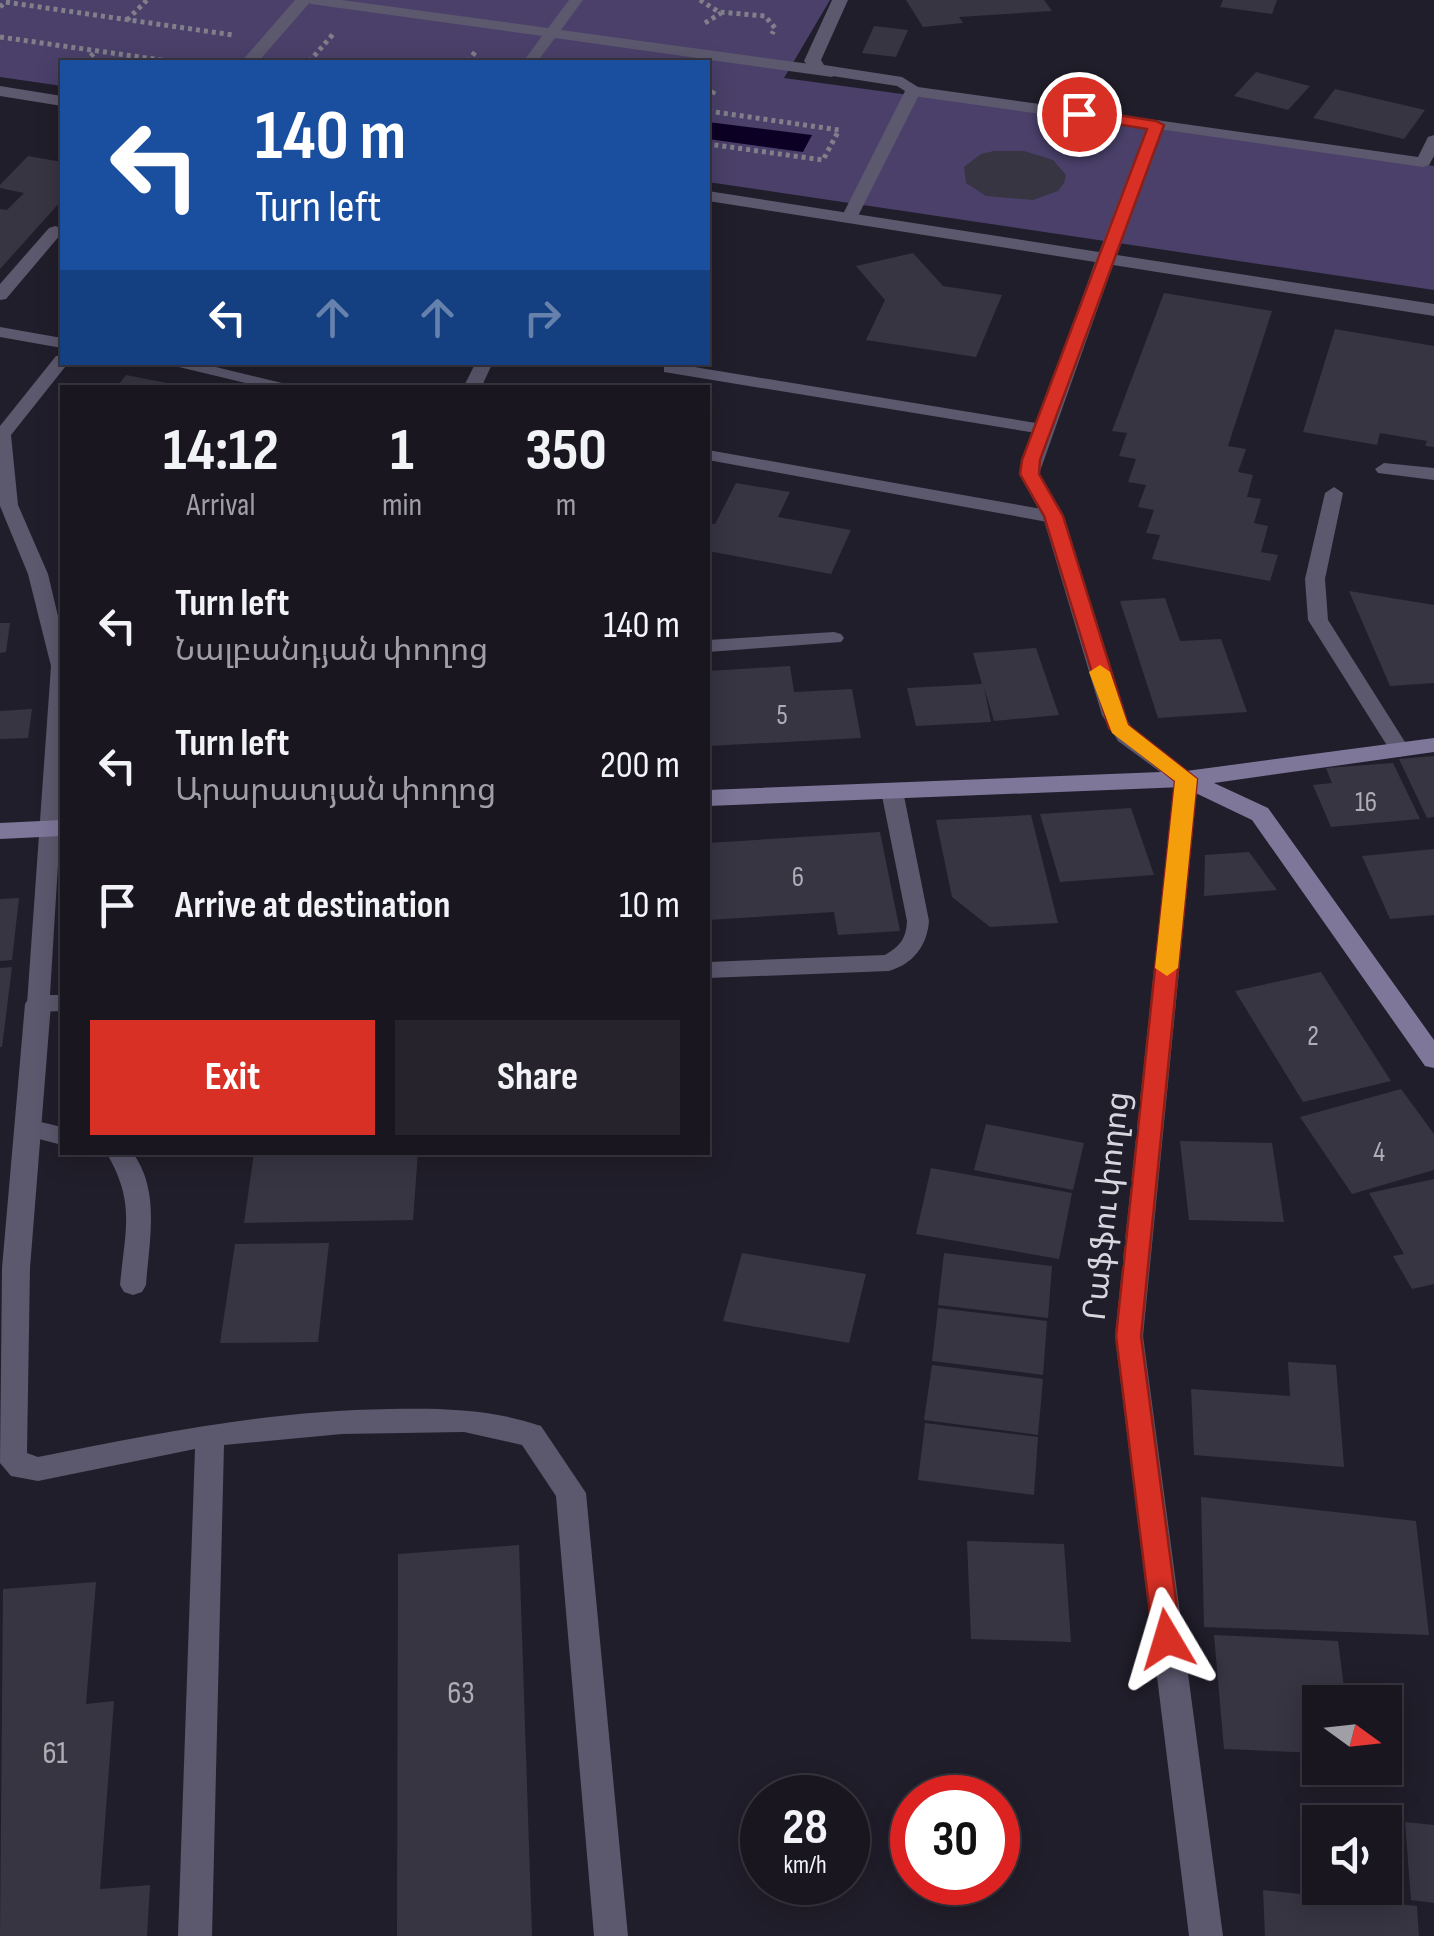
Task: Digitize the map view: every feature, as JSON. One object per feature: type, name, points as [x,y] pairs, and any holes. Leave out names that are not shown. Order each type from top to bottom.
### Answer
[{"type":"street","points":[[251,60],[308,0]]},
{"type":"street","points":[[840,0],[812,62],[819,69],[902,82],[912,91],[1156,125],[1042,429],[1029,474],[1053,516],[1112,715],[1126,736],[1186,779],[1260,814],[1434,1059]]},
{"type":"street","points":[[1,93],[60,100]]},
{"type":"street","points":[[710,196],[1434,310]]},
{"type":"street","points":[[710,798],[1186,779],[1434,745]]},
{"type":"street","name":"Րաֆֆու փողոց","points":[[1186,779],[1128,1336],[1206,1936]]},
{"type":"street","points":[[0,832],[57,828]]},
{"type":"street","points":[[50,1004],[28,1128],[16,1268],[12,1457],[21,1468],[38,1469],[210,1434],[342,1422],[464,1420],[531,1435],[571,1492],[611,1936]]},
{"type":"street","points":[[195,1936],[210,1434]]},
{"type":"lane","points":[[308,0],[832,72]]},
{"type":"lane","points":[[532,60],[576,0]]},
{"type":"lane","points":[[849,218],[912,91]]},
{"type":"lane","points":[[1156,125],[1423,162],[1434,140]]},
{"type":"lane","points":[[0,295],[55,231]]},
{"type":"lane","points":[[0,332],[60,343]]},
{"type":"lane","points":[[60,362],[2,435],[9,505],[38,574],[60,662]]},
{"type":"lane","points":[[181,365],[280,385]]},
{"type":"lane","points":[[670,368],[1042,429]]},
{"type":"lane","points":[[710,455],[1053,516]]},
{"type":"lane","points":[[1384,469],[1434,474]]},
{"type":"lane","points":[[1334,494],[1315,579],[1318,620],[1400,750]]},
{"type":"lane","points":[[710,646],[834,638]]},
{"type":"lane","points":[[50,1004],[60,722]]},
{"type":"lane","points":[[710,970],[889,963],[906,955],[918,937],[918,921],[892,790]]},
{"type":"lane","points":[[28,1128],[60,1136]]},
{"type":"lane","points":[[121,1155],[132,1165],[138,1188],[133,1285]]},
{"type":"path","points":[[128,20],[147,0]]},
{"type":"path","points":[[700,0],[721,13]]},
{"type":"path","points":[[0,7],[5,2],[236,35]]},
{"type":"path","points":[[0,37],[161,60]]},
{"type":"path","points":[[87,60],[96,51]]},
{"type":"path","points":[[470,60],[476,52]]},
{"type":"path","points":[[710,111],[839,130],[823,160],[710,144]]},
{"type":"shaded area","points":[[0,0],[830,0],[784,78],[1434,166],[1434,290],[710,182],[710,60],[60,60],[60,86],[0,77]]},
{"type":"shaded area","points":[[710,122],[812,135],[803,152],[710,139]]},
{"type":"building","points":[[906,0],[1044,0],[1052,11],[959,17],[963,23],[923,27]]},
{"type":"building","points":[[1223,0],[1277,0],[1272,14],[1220,7]]},
{"type":"building","points":[[874,26],[908,30],[896,57],[862,53]]},
{"type":"building","points":[[1256,72],[1310,86],[1288,110],[1234,96]]},
{"type":"building","points":[[1335,89],[1425,110],[1404,139],[1313,118]]},
{"type":"building","points":[[1024,151],[1053,160],[1066,175],[1064,183],[1058,191],[1033,200],[986,196],[966,183],[964,167],[981,154]]},
{"type":"building","points":[[28,156],[60,162],[60,202],[0,269],[0,209],[7,210],[24,193],[0,185]]},
{"type":"building","points":[[913,253],[943,286],[1002,295],[976,357],[866,340],[885,300],[856,266]]},
{"type":"building","points":[[1164,293],[1272,311],[1228,446],[1246,449],[1238,472],[1253,475],[1247,497],[1261,499],[1254,523],[1268,526],[1261,552],[1278,555],[1270,581],[1152,559],[1160,535],[1146,533],[1154,510],[1138,507],[1146,485],[1128,482],[1136,459],[1119,456],[1127,433],[1112,431]]},
{"type":"building","points":[[1335,329],[1434,346],[1434,447],[1425,446],[1427,441],[1380,433],[1377,445],[1303,432]]},
{"type":"building","points":[[126,375],[167,383],[165,385],[118,385]]},
{"type":"building","points":[[736,483],[790,492],[778,517],[851,530],[831,574],[710,551],[710,523],[715,524]]},
{"type":"building","points":[[1349,591],[1434,605],[1434,683],[1390,686]]},
{"type":"building","points":[[1165,598],[1180,641],[1221,639],[1247,712],[1158,718],[1120,601]]},
{"type":"building","points":[[0,623],[10,623],[6,652],[0,653]]},
{"type":"building","points":[[1036,648],[1059,715],[994,721],[984,687],[991,722],[916,726],[907,688],[982,684],[973,653]]},
{"type":"building","points":[[790,666],[794,692],[852,689],[861,738],[710,746],[710,671]]},
{"type":"building","points":[[32,709],[28,738],[0,739],[0,711]]},
{"type":"building","points":[[1434,756],[1434,817],[1427,818],[1399,759]]},
{"type":"building","points":[[1393,763],[1420,819],[1331,827],[1313,785],[1332,783],[1326,768]]},
{"type":"building","points":[[1131,808],[1154,875],[1060,882],[1040,814]]},
{"type":"building","points":[[1031,815],[1058,923],[990,927],[952,897],[936,820]]},
{"type":"building","points":[[880,832],[900,931],[838,935],[834,912],[710,920],[710,843]]},
{"type":"building","points":[[1434,849],[1434,915],[1390,919],[1362,856]]},
{"type":"building","points":[[1249,852],[1277,890],[1204,896],[1205,855]]},
{"type":"building","points":[[19,898],[12,960],[0,961],[0,899]]},
{"type":"building","points":[[12,967],[2,1047],[0,1047],[0,968]]},
{"type":"building","points":[[1321,972],[1391,1081],[1303,1102],[1235,991]]},
{"type":"building","points":[[1401,1089],[1434,1134],[1434,1170],[1352,1194],[1300,1117]]},
{"type":"building","points":[[986,1124],[1084,1143],[1073,1190],[974,1170]]},
{"type":"building","points":[[1180,1141],[1272,1143],[1284,1222],[1189,1220]]},
{"type":"building","points":[[254,1155],[418,1155],[413,1220],[244,1223]]},
{"type":"building","points":[[931,1168],[1072,1193],[1059,1259],[916,1234]]},
{"type":"building","points":[[1434,1179],[1434,1284],[1412,1289],[1393,1256],[1404,1254],[1369,1193]]},
{"type":"building","points":[[329,1243],[318,1342],[220,1343],[235,1244]]},
{"type":"building","points":[[742,1253],[866,1274],[849,1343],[723,1321]]},
{"type":"building","points":[[944,1253],[1052,1266],[1048,1318],[938,1305]]},
{"type":"building","points":[[938,1308],[1047,1321],[1043,1375],[932,1361]]},
{"type":"building","points":[[1288,1362],[1336,1365],[1344,1467],[1194,1455],[1191,1389],[1290,1396]]},
{"type":"building","points":[[932,1365],[1043,1379],[1038,1435],[924,1420]]},
{"type":"building","points":[[925,1423],[1038,1437],[1034,1495],[918,1480]]},
{"type":"building","points":[[1201,1497],[1416,1521],[1429,1635],[1204,1627]]},
{"type":"building","points":[[967,1541],[1064,1544],[1071,1642],[971,1639]]},
{"type":"building","points":[[519,1545],[532,1936],[397,1936],[398,1554]]},
{"type":"building","points":[[96,1582],[86,1704],[114,1701],[100,1889],[150,1885],[147,1936],[0,1936],[3,1589]]},
{"type":"building","points":[[1214,1635],[1338,1641],[1344,1685],[1302,1685],[1302,1752],[1224,1749]]},
{"type":"building","points":[[1405,1822],[1434,1825],[1434,1903],[1411,1900]]},
{"type":"building","points":[[1263,1890],[1302,1894],[1302,1905],[1417,1906],[1419,1936],[1265,1936]]},
{"type":"slow traffic","points":[[1100,672],[1119,728],[1186,779],[1167,968]]},
{"type":"route","points":[[1079,114],[1156,125],[1105,256],[1029,474],[1053,516],[1112,715],[1134,743],[1186,779],[1128,1336],[1167,1639]]}]
